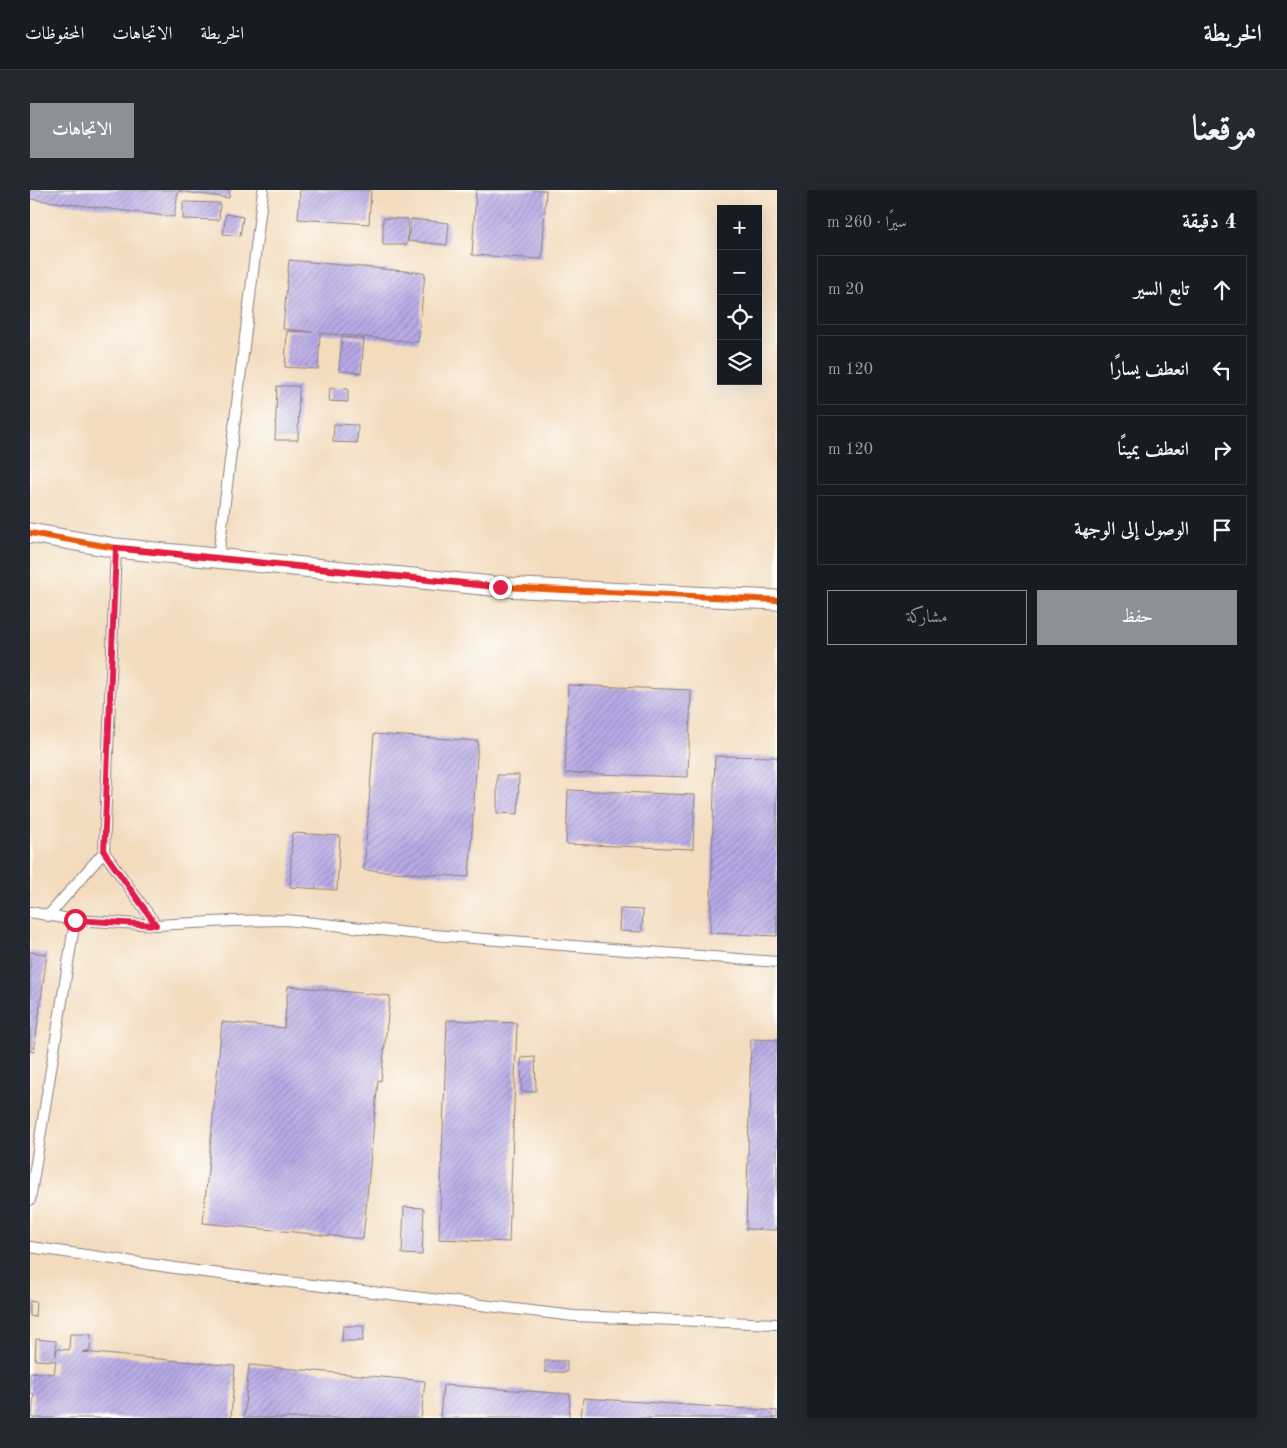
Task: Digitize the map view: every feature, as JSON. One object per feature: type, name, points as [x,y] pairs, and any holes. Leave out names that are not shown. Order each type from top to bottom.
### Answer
[{"type":"street","points":[[30,533],[116,548],[500,587],[777,600]]},
{"type":"lane","points":[[218,558],[263,190]]},
{"type":"lane","points":[[116,548],[104,852],[156,925]]},
{"type":"lane","points":[[48,916],[104,852]]},
{"type":"lane","points":[[30,912],[75,920],[156,925],[286,920],[410,933],[777,962]]},
{"type":"lane","points":[[30,1200],[75,920]]},
{"type":"lane","points":[[30,1247],[196,1271],[574,1316],[777,1324]]},
{"type":"building","points":[[30,190],[230,190],[229,198],[178,191],[174,217],[30,199]]},
{"type":"building","points":[[300,190],[371,190],[369,224],[298,219]]},
{"type":"building","points":[[476,190],[546,190],[542,259],[472,255]]},
{"type":"building","points":[[183,202],[220,203],[219,220],[183,219]]},
{"type":"building","points":[[226,214],[243,217],[240,236],[223,234]]},
{"type":"building","points":[[383,218],[408,219],[407,245],[383,245]]},
{"type":"building","points":[[411,219],[449,223],[447,245],[408,241]]},
{"type":"building","points":[[289,260],[425,273],[418,342],[320,333],[318,369],[285,367],[287,331],[312,332],[283,329]]},
{"type":"building","points":[[342,337],[364,339],[361,373],[339,371]]},
{"type":"building","points":[[277,386],[299,386],[298,440],[275,440]]},
{"type":"building","points":[[330,388],[348,389],[348,402],[329,401]]},
{"type":"building","points":[[334,424],[358,425],[357,443],[333,442]]},
{"type":"building","points":[[568,685],[691,690],[688,777],[565,773]]},
{"type":"building","points":[[374,734],[478,741],[469,877],[364,870]]},
{"type":"building","points":[[715,756],[777,757],[777,936],[710,933]]},
{"type":"building","points":[[497,775],[519,775],[518,814],[497,813]]},
{"type":"building","points":[[568,790],[695,795],[693,849],[566,844]]},
{"type":"building","points":[[292,833],[340,836],[337,890],[290,887]]},
{"type":"building","points":[[620,909],[643,910],[642,932],[619,931]]},
{"type":"building","points":[[30,952],[47,954],[34,1052],[30,1051]]},
{"type":"building","points":[[288,986],[390,996],[381,1081],[378,1080],[363,1239],[203,1223],[222,1022],[284,1028]]},
{"type":"building","points":[[447,1020],[517,1023],[509,1242],[439,1239]]},
{"type":"building","points":[[751,1039],[777,1040],[777,1230],[746,1229]]},
{"type":"building","points":[[535,1057],[536,1091],[522,1092],[521,1058]]},
{"type":"building","points":[[404,1207],[424,1208],[422,1255],[402,1254]]},
{"type":"building","points":[[30,1301],[36,1302],[35,1317],[30,1316]]},
{"type":"building","points":[[343,1326],[364,1326],[363,1341],[342,1341]]},
{"type":"building","points":[[70,1334],[91,1334],[90,1351],[82,1352],[235,1366],[231,1418],[32,1418],[34,1394],[30,1393],[30,1372],[54,1374],[56,1361],[35,1360],[36,1339],[56,1341],[56,1356],[57,1349],[69,1350]]},
{"type":"building","points":[[545,1361],[567,1361],[567,1372],[545,1372]]},
{"type":"building","points":[[249,1365],[425,1381],[421,1418],[244,1418]]},
{"type":"building","points":[[443,1385],[570,1394],[569,1418],[440,1418]]},
{"type":"building","points":[[583,1398],[777,1411],[777,1418],[581,1418]]},
{"type":"cycle path","points":[[30,533],[116,548],[501,587],[777,600]]},
{"type":"route","points":[[75,920],[156,925],[104,852],[116,548],[500,587]]}]
